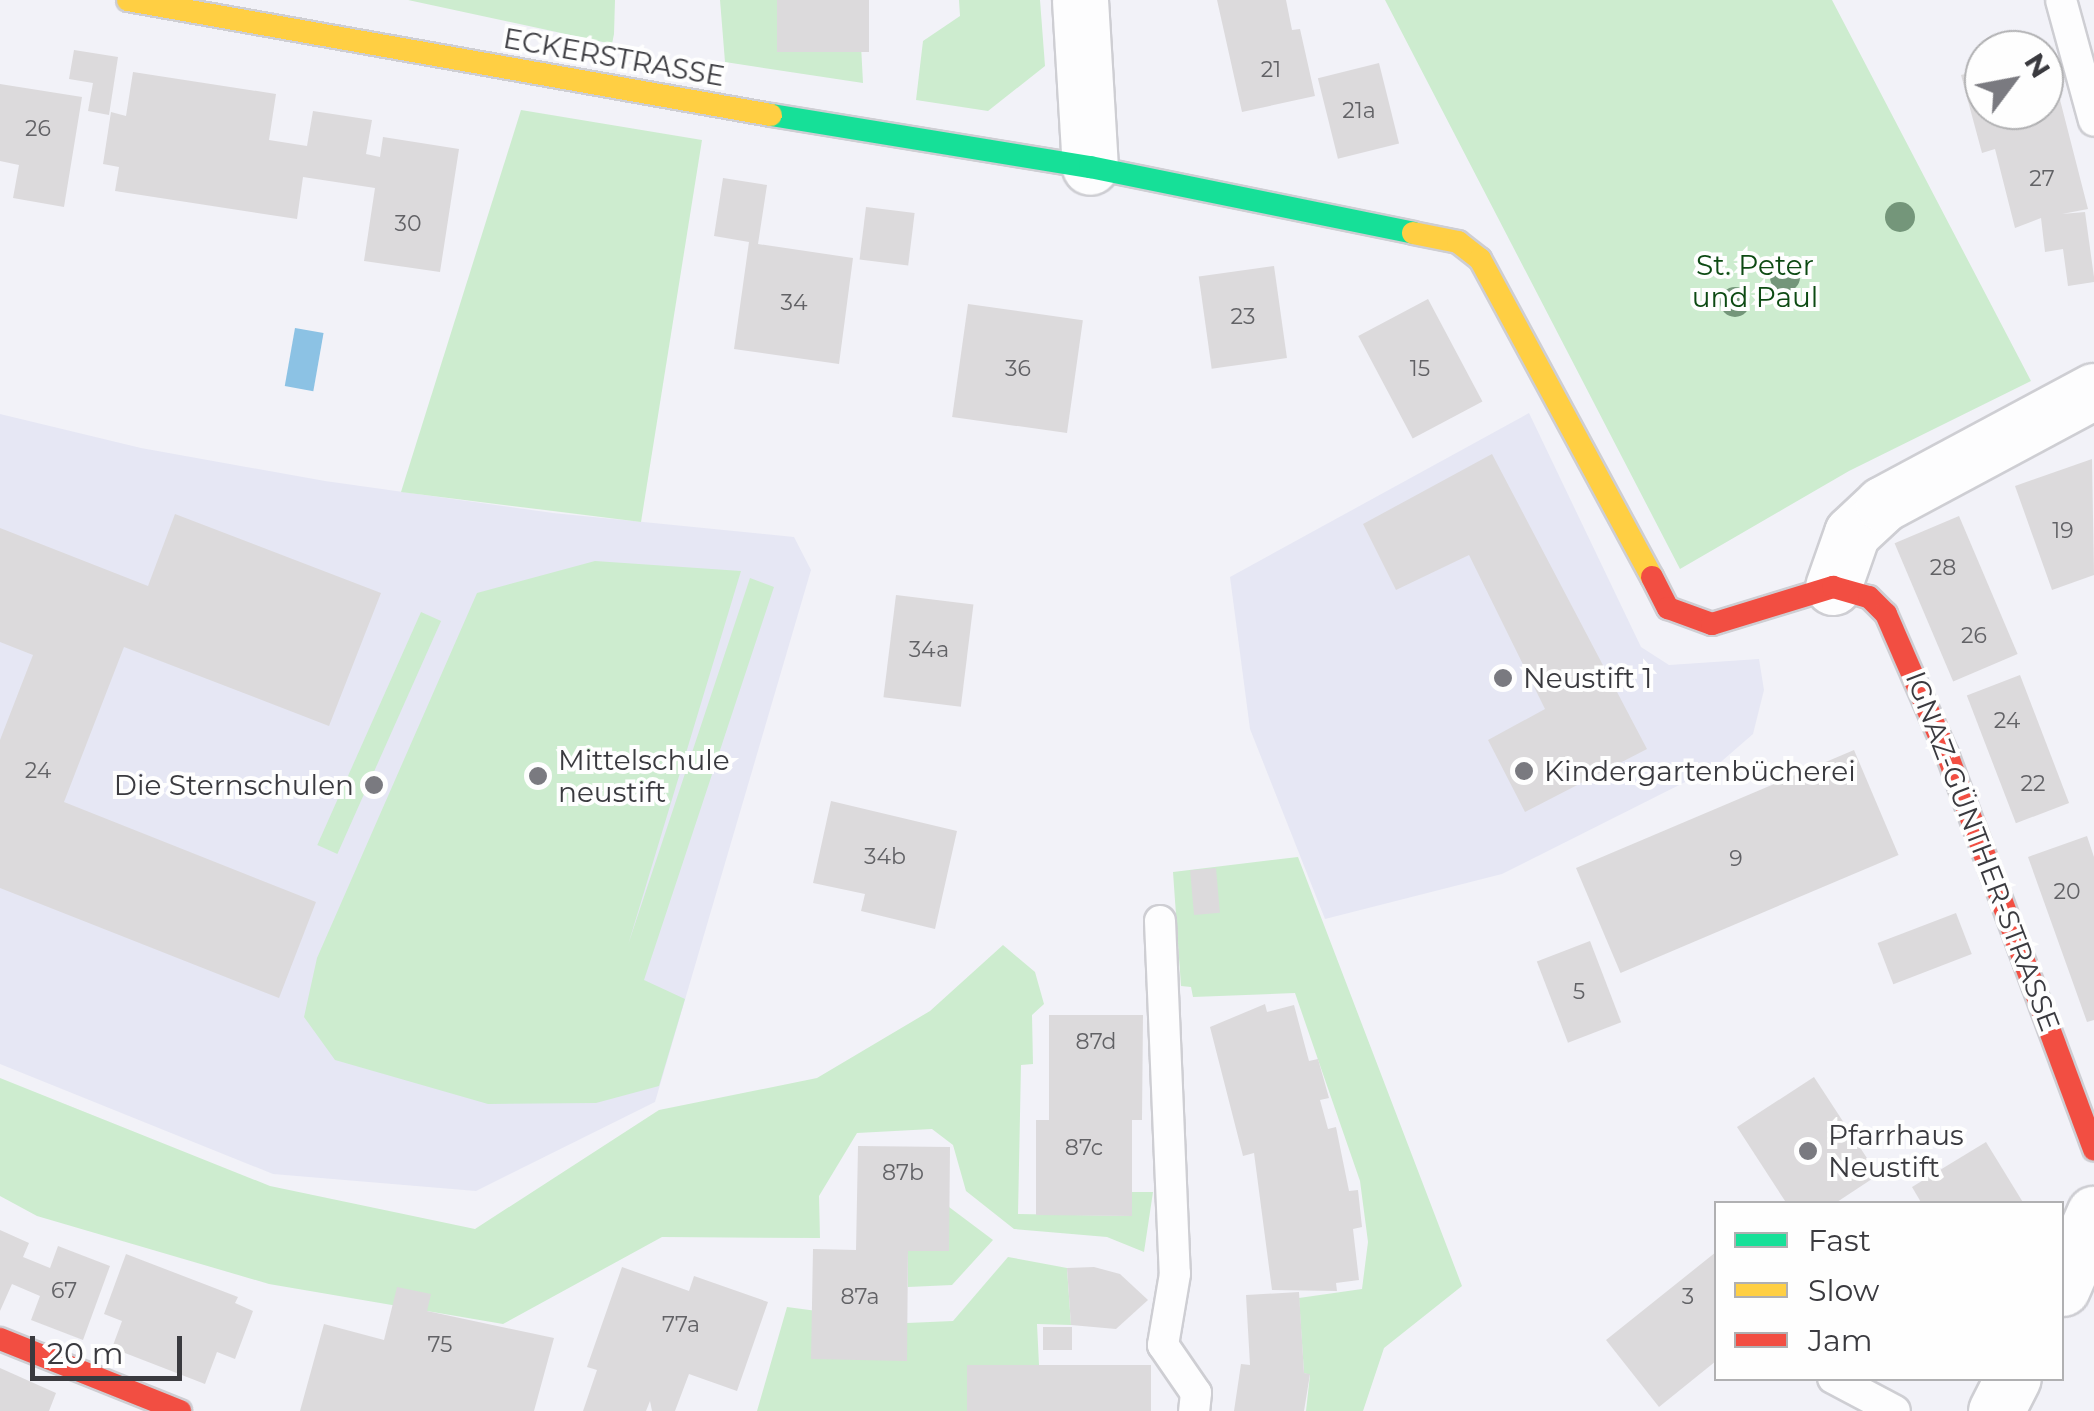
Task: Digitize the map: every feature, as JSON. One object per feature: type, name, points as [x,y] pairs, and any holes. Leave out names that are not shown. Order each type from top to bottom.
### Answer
[{"type":"street","name":"ECKERSTRASSE","points":[[128,0],[971,152],[1090,167]]},
{"type":"street","points":[[1080,0],[1090,167],[1458,242],[1480,259],[1529,340],[1668,608],[1712,624],[1833,587],[1852,533],[1882,504],[2094,391]]},
{"type":"street","name":"IGNAZ-GÜNTHER-STRASSE","points":[[1833,587],[1869,596],[1906,649],[2094,1150]]},
{"type":"street","points":[[2064,1283],[2094,1214]]},
{"type":"street","points":[[0,1339],[180,1411]]},
{"type":"street","points":[[1996,1411],[2011,1381]]},
{"type":"lane","points":[[2062,0],[2094,121]]},
{"type":"lane","points":[[1160,922],[1175,1274],[1163,1345],[1196,1393],[1194,1411]]},
{"type":"lane","points":[[1838,1381],[1895,1411]]},
{"type":"shaded area","name":"Neustift 1","points":[[1529,413],[1641,647],[1669,665],[1759,659],[1764,690],[1753,734],[1715,767],[1502,874],[1325,919],[1250,729],[1230,577]]},
{"type":"shaded area","name":"Die Sternschulen","points":[[0,414],[141,448],[325,481],[553,513],[794,537],[811,570],[655,1102],[476,1191],[273,1174],[0,1064]]},
{"type":"green space","points":[[408,0],[615,0],[614,34],[612,44]]},
{"type":"green space","points":[[720,0],[777,0],[781,51],[861,45],[863,83],[725,62]]},
{"type":"green space","points":[[959,0],[1040,0],[1045,66],[988,111],[916,100],[923,41],[960,16]]},
{"type":"green space","name":"St. Peter und Paul","points":[[1385,0],[1832,0],[2031,381],[1849,471],[1680,569]]},
{"type":"green space","points":[[521,110],[702,140],[641,522],[401,492]]},
{"type":"green space","name":"Mittelschule neustift","points":[[595,561],[741,571],[628,945],[750,578],[774,587],[644,980],[685,999],[659,1086],[596,1103],[488,1104],[335,1060],[304,1017],[317,958],[477,593]]},
{"type":"green space","points":[[421,612],[441,621],[337,854],[317,845]]},
{"type":"green space","points":[[1298,857],[1462,1286],[1384,1348],[1363,1411],[1306,1411],[1310,1375],[1304,1373],[1299,1298],[1362,1289],[1368,1242],[1360,1181],[1295,993],[1193,997],[1191,987],[1181,986],[1173,872]]},
{"type":"green space","points":[[1003,945],[1035,972],[1044,1004],[1032,1015],[1033,1064],[1021,1065],[1018,1214],[1131,1216],[1132,1192],[1153,1192],[1144,1252],[1107,1237],[1014,1229],[966,1191],[953,1145],[932,1129],[857,1133],[819,1196],[820,1238],[662,1237],[503,1324],[269,1284],[37,1216],[0,1196],[0,1078],[270,1186],[475,1229],[659,1110],[817,1078],[930,1011]]},
{"type":"green space","points":[[949,1207],[993,1240],[952,1285],[908,1287],[908,1251],[949,1251]]},
{"type":"green space","points":[[1008,1257],[1067,1268],[1071,1325],[1037,1324],[1039,1365],[967,1366],[967,1411],[757,1411],[787,1307],[907,1323],[953,1321]]},
{"type":"water","points":[[295,328],[324,333],[313,391],[285,386]]},
{"type":"building","points":[[777,0],[869,0],[869,52],[777,52]]},
{"type":"building","points":[[1217,0],[1286,0],[1292,30],[1300,29],[1315,96],[1242,112]]},
{"type":"building","points":[[74,50],[118,57],[109,115],[88,111],[93,83],[69,79]]},
{"type":"building","points":[[1379,63],[1399,144],[1338,159],[1318,78]]},
{"type":"building","points":[[133,72],[276,94],[269,140],[307,146],[313,111],[372,120],[366,154],[380,157],[383,137],[459,149],[440,272],[364,261],[375,188],[303,177],[297,219],[115,191],[119,167],[103,164],[111,112],[126,116]]},
{"type":"building","points":[[0,84],[82,97],[64,207],[13,198],[19,165],[0,161]]},
{"type":"building","points":[[2064,115],[2088,209],[2062,214],[2085,212],[2094,282],[2068,286],[2063,249],[2045,252],[2041,218],[2015,228],[1995,149],[1982,153],[1976,130],[2064,130]]},
{"type":"building","points":[[723,178],[767,185],[758,244],[853,258],[839,364],[734,349],[749,242],[714,236]]},
{"type":"building","points":[[866,207],[915,213],[908,266],[860,260]]},
{"type":"building","points":[[1274,266],[1287,358],[1212,369],[1199,277]]},
{"type":"building","points":[[1428,299],[1482,401],[1413,439],[1358,336]]},
{"type":"building","points":[[968,304],[1083,320],[1067,433],[952,417]]},
{"type":"building","points":[[1492,454],[1647,749],[1525,812],[1488,740],[1545,709],[1469,555],[1396,590],[1363,524]]},
{"type":"building","points":[[2092,459],[2094,575],[2052,590],[2015,486]]},
{"type":"building","points":[[175,514],[381,593],[329,726],[124,647],[64,802],[316,902],[279,998],[0,888],[0,740],[33,655],[0,642],[0,528],[148,586]]},
{"type":"building","points":[[1959,516],[2018,654],[1953,681],[1895,543]]},
{"type":"building","points":[[896,595],[973,605],[961,707],[883,697]]},
{"type":"building","points":[[2020,675],[2069,803],[2016,823],[1967,695]]},
{"type":"building","points":[[1854,750],[1899,855],[1621,973],[1576,868]]},
{"type":"building","points":[[831,801],[957,831],[935,929],[861,911],[865,894],[813,883]]},
{"type":"building","points":[[2087,836],[2094,857],[2094,1020],[2087,1022],[2028,857]]},
{"type":"building","points":[[1216,868],[1220,913],[1194,915],[1190,870]]},
{"type":"building","points":[[1956,913],[1972,954],[1893,984],[1878,943]]},
{"type":"building","points":[[1590,941],[1621,1022],[1568,1043],[1537,961]]},
{"type":"building","points":[[1265,1004],[1267,1012],[1294,1005],[1309,1061],[1318,1059],[1329,1098],[1320,1100],[1328,1129],[1336,1127],[1349,1191],[1358,1190],[1362,1227],[1353,1229],[1359,1280],[1336,1283],[1337,1291],[1272,1290],[1254,1153],[1243,1156],[1210,1027]]},
{"type":"building","points":[[1049,1015],[1143,1015],[1142,1120],[1132,1120],[1132,1216],[1036,1215],[1036,1120],[1049,1120]]},
{"type":"building","name":"Pfarrhaus Neustift","points":[[1814,1077],[1878,1175],[1839,1201],[1785,1201],[1737,1127]]},
{"type":"building","points":[[1986,1142],[2022,1201],[1920,1201],[1912,1187]]},
{"type":"building","points":[[858,1146],[950,1147],[949,1251],[908,1251],[907,1361],[811,1359],[813,1249],[856,1250]]},
{"type":"building","points":[[0,1230],[29,1243],[23,1257],[50,1268],[58,1246],[110,1266],[83,1340],[31,1320],[40,1296],[12,1284],[0,1311]]},
{"type":"building","points":[[126,1254],[238,1297],[235,1303],[253,1311],[235,1359],[217,1352],[205,1384],[112,1348],[122,1321],[104,1314]]},
{"type":"building","points":[[1714,1254],[1714,1363],[1659,1407],[1606,1340]]},
{"type":"building","points":[[622,1267],[689,1291],[694,1276],[768,1302],[737,1391],[689,1374],[675,1411],[652,1411],[650,1401],[646,1411],[583,1411],[597,1370],[587,1367]]},
{"type":"building","points":[[1094,1267],[1120,1274],[1148,1300],[1116,1329],[1071,1325],[1067,1268]]},
{"type":"building","points":[[397,1287],[431,1294],[427,1311],[554,1338],[534,1411],[300,1411],[324,1324],[384,1340]]},
{"type":"building","points":[[1299,1292],[1304,1373],[1310,1374],[1304,1411],[1234,1411],[1241,1364],[1250,1365],[1246,1295]]},
{"type":"building","points":[[1043,1327],[1072,1327],[1072,1350],[1043,1350]]},
{"type":"building","points":[[967,1365],[1151,1365],[1151,1411],[967,1411]]},
{"type":"building","points":[[0,1368],[56,1393],[49,1411],[0,1411]]},
{"type":"traffic: fast","points":[[771,115],[1090,167],[1413,233]]},
{"type":"traffic: slow","points":[[128,0],[771,115]]},
{"type":"traffic: slow","points":[[1413,233],[1458,242],[1480,259],[1652,577]]},
{"type":"traffic: jam","points":[[1652,577],[1668,608],[1712,624],[1833,587],[1869,597],[1886,614],[1947,754],[2094,1150]]},
{"type":"traffic: jam","points":[[0,1339],[180,1411]]},
{"type":"place","name":"Neustift 1","points":[[1503,678]]},
{"type":"place","name":"Kindergartenbücherei","points":[[1524,771]]},
{"type":"place","name":"Mittelschule neustift","points":[[538,776]]},
{"type":"place","name":"Die Sternschulen","points":[[374,785]]},
{"type":"place","name":"Pfarrhaus Neustift","points":[[1808,1151]]}]
